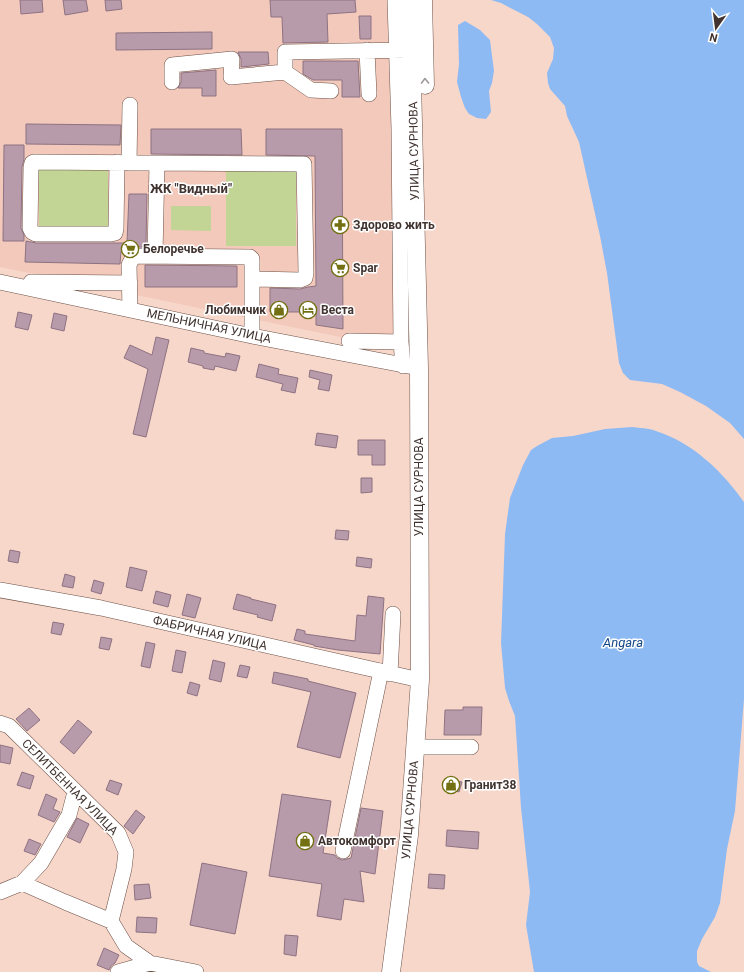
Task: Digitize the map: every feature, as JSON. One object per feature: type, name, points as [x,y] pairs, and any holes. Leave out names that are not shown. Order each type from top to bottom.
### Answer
[{"type":"main road","name":"УЛИЦА СУРНОВА","points":[[391,972],[409,835],[420,680],[404,50],[410,0]]},
{"type":"main road","name":"УЛИЦА СУРНОВА","points":[[399,972],[422,777],[426,683],[430,366],[424,0]]},
{"type":"street","points":[[395,0],[404,50],[401,342],[411,367]]},
{"type":"street","points":[[367,50],[369,94]]},
{"type":"street","points":[[285,72],[285,52],[404,50]]},
{"type":"street","points":[[172,82],[172,64],[232,59],[232,77],[285,72],[311,90],[331,91]]},
{"type":"street","points":[[130,105],[123,162],[115,233],[36,234],[32,232],[30,228],[30,167],[32,163],[36,161],[123,162],[157,163],[299,163],[304,164],[306,266],[304,278],[300,280],[252,279]]},
{"type":"street","points":[[155,255],[157,163]]},
{"type":"street","points":[[130,310],[129,265],[132,259],[139,255],[250,257],[252,258],[252,336]]},
{"type":"street","points":[[0,282],[130,283]]},
{"type":"street","name":"МЕЛЬНИЧНАЯ УЛИЦА","points":[[0,282],[252,336],[411,367]]},
{"type":"street","points":[[349,341],[401,342]]},
{"type":"street","name":"ФАБРИЧНАЯ УЛИЦА","points":[[0,590],[101,608],[420,680]]},
{"type":"street","points":[[343,851],[386,672],[392,614]]},
{"type":"street","name":"СЕЛИТБЕННАЯ УЛИЦА","points":[[0,723],[9,726],[118,833],[126,852],[124,869],[111,921]]},
{"type":"street","points":[[424,747],[471,747]]},
{"type":"street","points":[[0,892],[22,883],[41,863],[69,815],[75,792]]},
{"type":"street","points":[[22,883],[111,921],[126,946],[150,963],[196,972]]},
{"type":"street","points":[[118,972],[150,963]]},
{"type":"shaded area","points":[[0,0],[396,0],[403,350],[0,267]]},
{"type":"green space","points":[[39,169],[108,169],[108,226],[39,226]]},
{"type":"green space","points":[[226,171],[296,171],[296,246],[226,246]]},
{"type":"green space","points":[[171,206],[211,206],[211,231],[171,230]]},
{"type":"water","points":[[491,0],[744,0],[744,439],[730,423],[706,406],[662,384],[630,380],[623,373],[619,363],[607,273],[600,236],[579,142],[567,116],[565,106],[550,89],[548,83],[547,73],[553,59],[554,48],[550,37],[528,17],[501,3]]},
{"type":"water","points":[[465,21],[480,30],[490,40],[494,71],[489,91],[491,112],[486,119],[477,118],[469,114],[465,108],[457,82],[459,64],[458,25]]},
{"type":"water","name":"Angara","points":[[632,427],[656,431],[670,436],[706,459],[744,502],[744,699],[735,811],[727,849],[720,903],[715,917],[697,951],[697,962],[699,966],[711,972],[534,972],[526,925],[530,892],[521,808],[515,716],[505,688],[501,643],[505,534],[510,498],[523,465],[531,450],[537,446],[552,438],[573,436],[605,429]]},
{"type":"building","points":[[20,0],[42,0],[43,12],[21,14]]},
{"type":"building","points":[[63,0],[86,0],[88,11],[65,15]]},
{"type":"building","points":[[105,0],[121,0],[122,9],[106,11]]},
{"type":"building","points":[[270,0],[355,0],[356,12],[327,14],[328,42],[283,43],[282,17],[271,17]]},
{"type":"building","points":[[359,16],[371,16],[371,39],[360,39]]},
{"type":"building","points":[[212,32],[212,49],[116,50],[116,33]]},
{"type":"building","points":[[238,52],[268,52],[269,64],[241,67],[241,59]]},
{"type":"building","points":[[303,61],[358,61],[360,97],[342,97],[342,80],[313,80],[303,74]]},
{"type":"building","points":[[216,70],[216,96],[202,96],[202,88],[178,88],[181,82],[181,73]]},
{"type":"building","points":[[26,124],[121,125],[120,145],[26,144]]},
{"type":"building","points":[[151,129],[241,129],[242,155],[151,154]]},
{"type":"building","points":[[266,129],[342,129],[343,329],[316,325],[316,312],[270,312],[270,288],[300,289],[316,286],[315,156],[266,155]]},
{"type":"building","points":[[4,145],[24,145],[24,159],[22,167],[21,228],[24,235],[24,241],[3,241]]},
{"type":"building","points":[[129,194],[147,194],[146,243],[143,243],[143,247],[136,247],[127,251],[121,251],[120,264],[25,262],[26,241],[36,243],[127,243]]},
{"type":"building","points":[[145,265],[237,266],[237,287],[145,287]]},
{"type":"building","points":[[18,312],[32,315],[28,330],[15,327]]},
{"type":"building","points":[[54,313],[67,316],[64,331],[51,328]]},
{"type":"building","points":[[156,337],[169,340],[146,437],[133,434],[148,369],[124,358],[130,345],[152,355]]},
{"type":"building","points":[[191,348],[204,351],[204,353],[225,357],[226,353],[240,356],[236,371],[215,366],[214,370],[203,368],[203,366],[188,362]]},
{"type":"building","points":[[259,364],[279,369],[278,374],[298,378],[295,393],[281,390],[283,384],[256,377]]},
{"type":"building","points":[[310,370],[332,375],[329,391],[318,389],[320,380],[309,377]]},
{"type":"building","points":[[317,433],[338,436],[336,448],[315,445]]},
{"type":"building","points":[[358,440],[385,440],[385,465],[372,465],[372,455],[358,455]]},
{"type":"building","points":[[361,478],[372,478],[372,492],[361,493]]},
{"type":"building","points":[[336,530],[349,531],[348,540],[335,539]]},
{"type":"building","points":[[10,550],[20,552],[18,563],[8,561]]},
{"type":"building","points":[[357,557],[372,559],[371,568],[356,566]]},
{"type":"building","points":[[130,567],[147,571],[142,591],[126,587]]},
{"type":"building","points":[[65,574],[75,577],[73,588],[62,586]]},
{"type":"building","points":[[94,580],[104,583],[101,594],[91,591]]},
{"type":"building","points":[[156,591],[171,595],[168,607],[153,603]]},
{"type":"building","points":[[187,594],[201,598],[195,618],[182,615]]},
{"type":"building","points":[[237,594],[276,605],[272,621],[257,617],[258,615],[233,609]]},
{"type":"building","points":[[368,596],[384,598],[380,654],[338,650],[314,646],[294,640],[297,629],[305,631],[305,634],[355,641],[357,615],[366,616]]},
{"type":"building","points":[[53,622],[64,624],[61,635],[51,633]]},
{"type":"building","points":[[101,637],[112,639],[109,650],[99,648]]},
{"type":"building","points":[[146,642],[155,644],[150,668],[141,666]]},
{"type":"building","points":[[176,650],[186,652],[182,673],[172,671]]},
{"type":"building","points":[[213,660],[225,663],[221,682],[209,679]]},
{"type":"building","points":[[240,665],[250,667],[247,678],[237,676]]},
{"type":"building","points":[[274,672],[308,679],[308,681],[356,693],[340,758],[297,747],[311,692],[272,683]]},
{"type":"building","points":[[190,682],[200,685],[197,696],[187,693]]},
{"type":"building","points":[[463,707],[482,707],[481,735],[444,735],[445,710],[463,710]]},
{"type":"building","points":[[29,708],[40,720],[27,731],[16,719]]},
{"type":"building","points":[[78,720],[92,732],[74,754],[60,742]]},
{"type":"building","points":[[0,745],[13,748],[10,764],[0,762]]},
{"type":"building","points":[[22,772],[34,776],[30,789],[17,785]]},
{"type":"building","points":[[448,779],[462,782],[459,792],[446,788]]},
{"type":"building","points":[[110,780],[122,784],[118,795],[106,790]]},
{"type":"building","points":[[46,794],[57,799],[53,809],[60,812],[54,822],[38,815]]},
{"type":"building","points":[[282,794],[331,801],[323,853],[335,855],[337,858],[342,860],[351,858],[361,808],[383,811],[375,874],[360,871],[364,902],[344,899],[341,920],[317,916],[322,884],[269,876]]},
{"type":"building","points":[[136,810],[145,817],[133,834],[124,826]]},
{"type":"building","points":[[77,818],[89,824],[80,843],[67,837]]},
{"type":"building","points":[[447,830],[479,832],[478,849],[446,846]]},
{"type":"building","points":[[29,839],[41,844],[35,855],[24,851]]},
{"type":"building","points":[[202,863],[247,872],[235,934],[190,925]]},
{"type":"building","points":[[429,874],[445,875],[444,889],[428,888]]},
{"type":"building","points":[[149,884],[151,898],[135,900],[134,885]]},
{"type":"building","points":[[137,917],[157,918],[156,933],[136,932]]},
{"type":"building","points":[[285,935],[298,936],[296,956],[284,954]]},
{"type":"building","points":[[104,948],[119,955],[109,970],[97,965]]},
{"type":"place","name":"Здорово жить","points":[[340,225]]},
{"type":"place","name":"Белоречье","points":[[130,249]]},
{"type":"place","name":"Spar","points":[[340,268]]},
{"type":"place","name":"Любимчик","points":[[279,310]]},
{"type":"place","name":"Веста","points":[[308,310]]},
{"type":"place","name":"Гранит38","points":[[451,785]]},
{"type":"place","name":"Автокомфорт","points":[[305,841]]},
{"type":"district","name":"ЖК \"Видный\"","points":[[191,188]]}]
